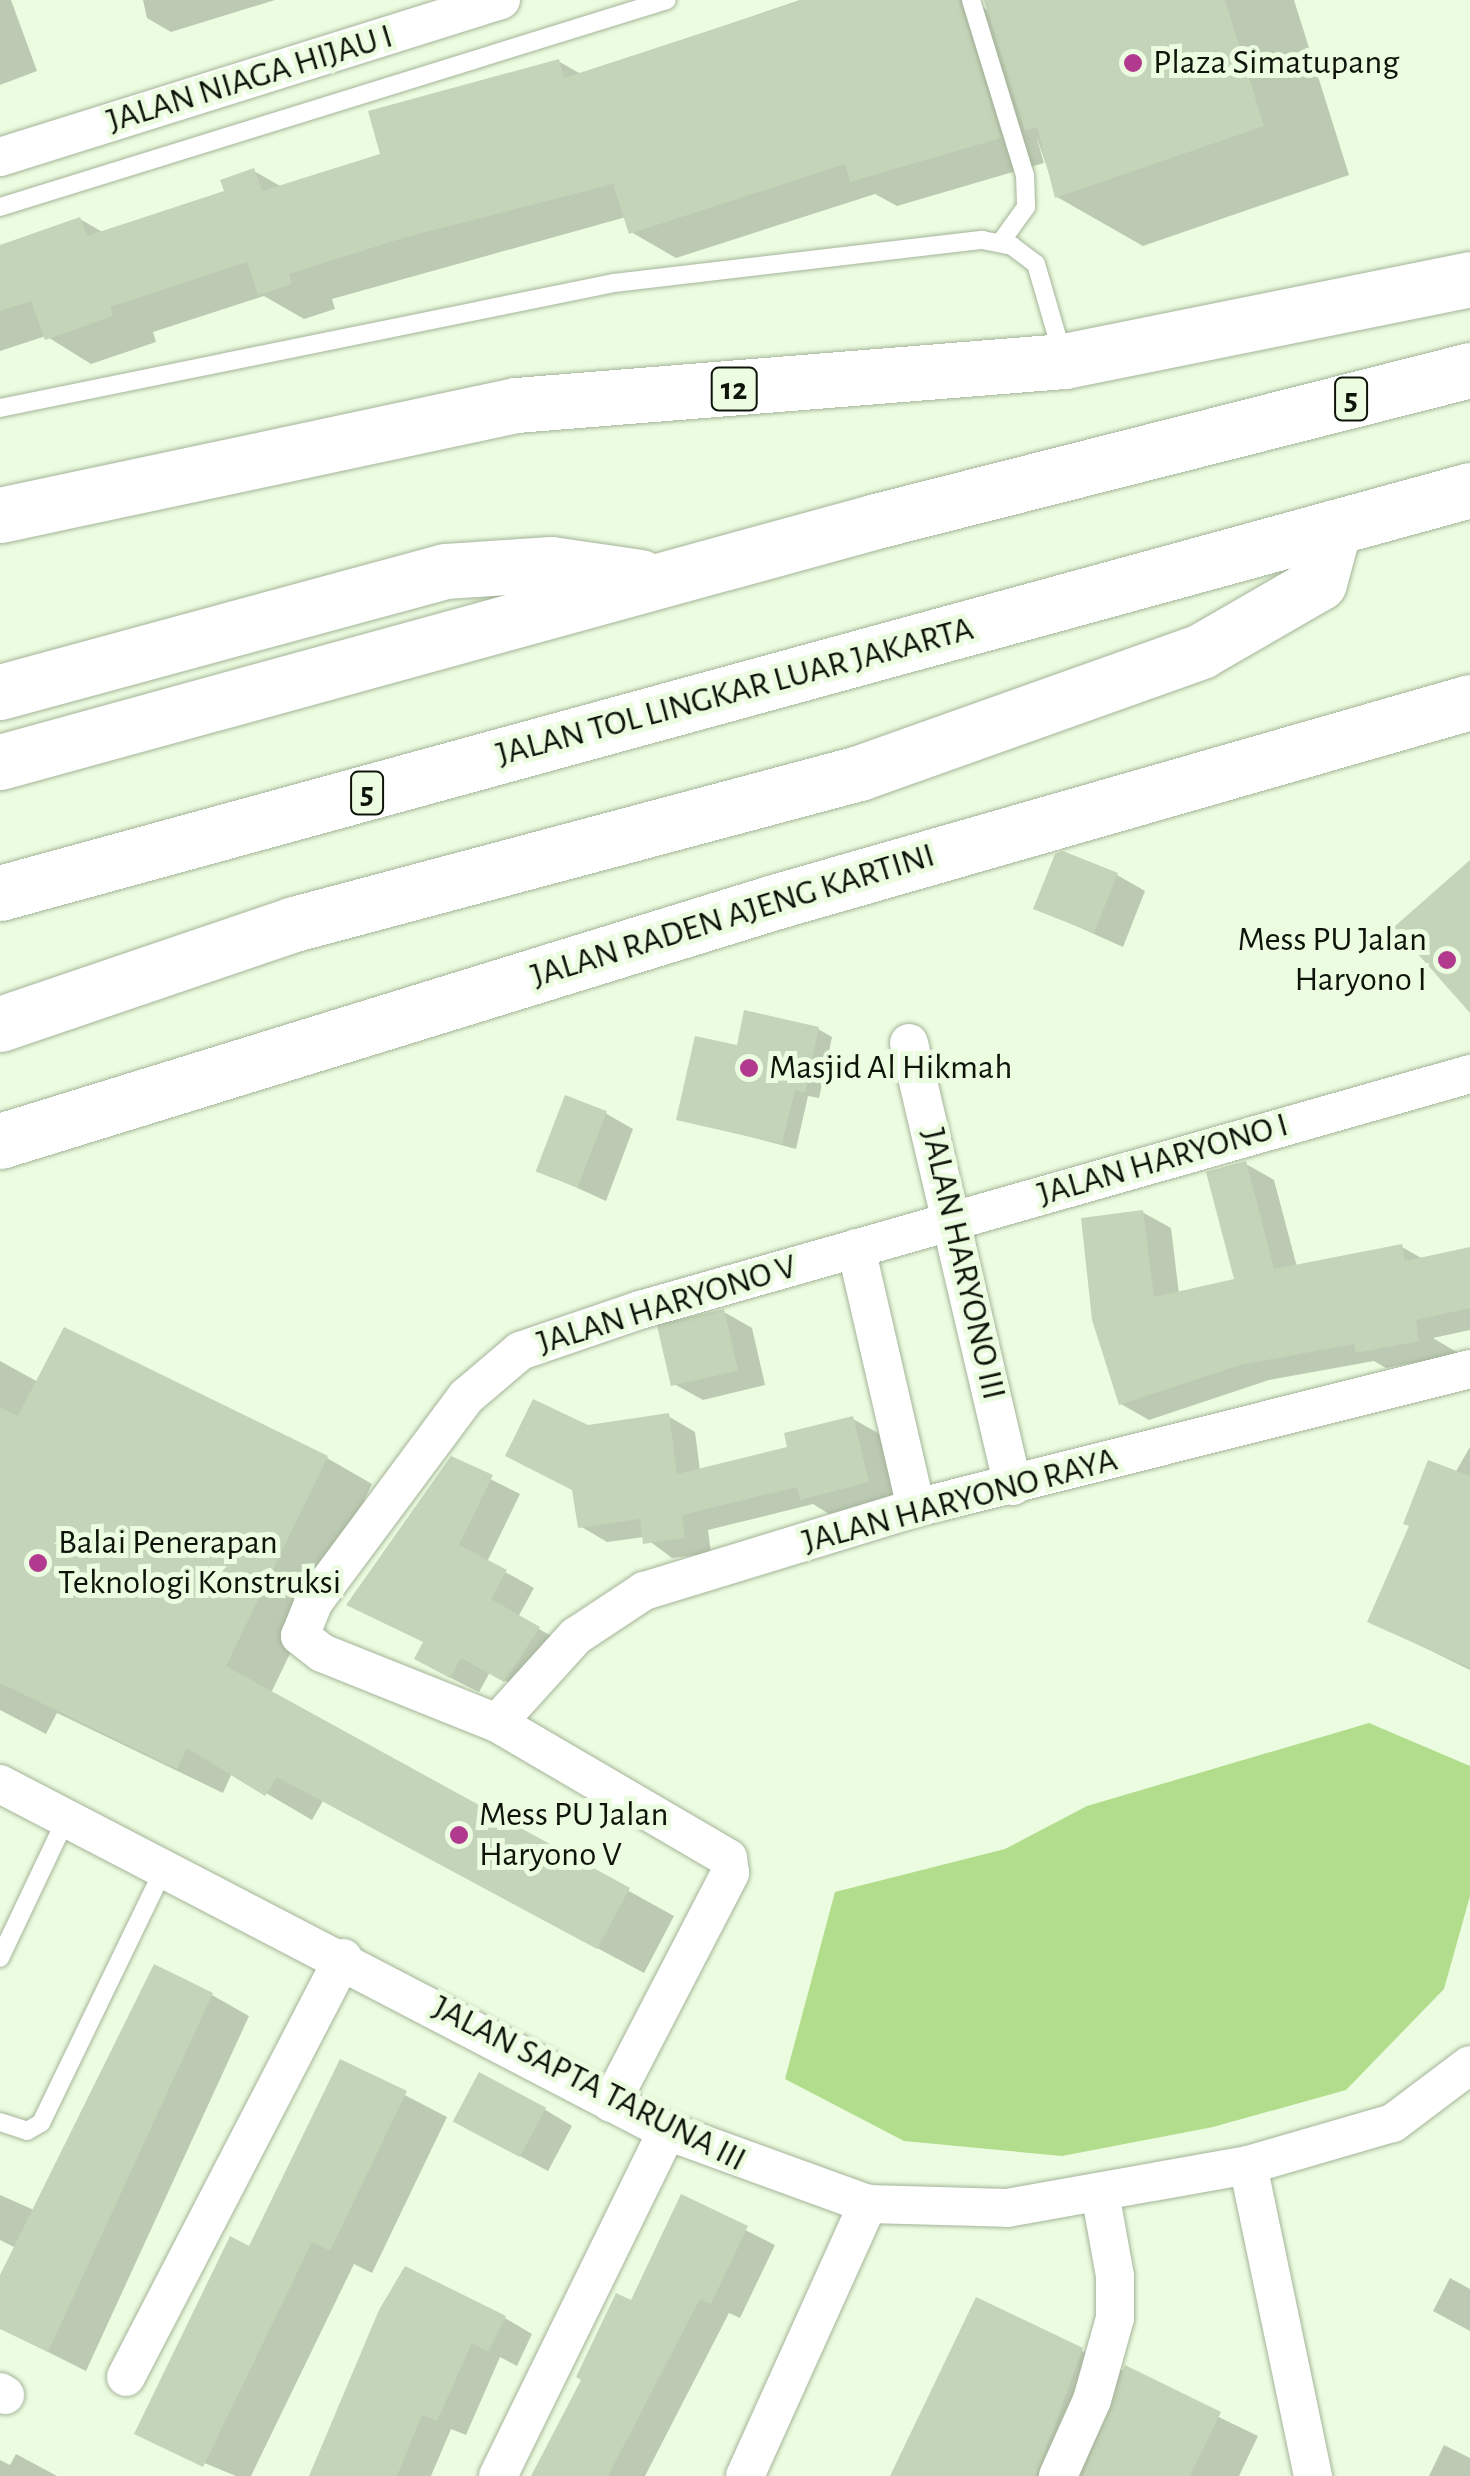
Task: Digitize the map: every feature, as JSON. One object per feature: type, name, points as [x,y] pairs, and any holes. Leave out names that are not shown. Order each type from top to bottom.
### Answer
[{"type":"highway","name":"12","points":[[0,515],[516,405],[1064,361],[1470,278]]},
{"type":"highway","name":"5","points":[[0,762],[661,580],[1470,370]]},
{"type":"highway","name":"JALAN TOL LINGKAR LUAR JAKARTA","points":[[0,893],[1470,490]]},
{"type":"highway","points":[[0,1024],[294,924],[859,773],[1201,651],[1319,583],[1341,525]]},
{"type":"highway","points":[[0,692],[445,571],[551,564],[661,580]]},
{"type":"highway","name":"JALAN RADEN AJENG KARTINI","points":[[0,1141],[774,902],[1470,702]]},
{"type":"street","name":"JALAN NIAGA HIJAU I","points":[[0,157],[500,0]]},
{"type":"street","name":"JALAN HARYONO III","points":[[909,1043],[955,1219],[1014,1486]]},
{"type":"street","name":"JALAN HARYONO I","points":[[856,1248],[1470,1074]]},
{"type":"street","points":[[856,1248],[916,1508]]},
{"type":"street","name":"JALAN HARYONO V","points":[[611,2103],[730,1866],[728,1858],[497,1723],[322,1654],[300,1636],[313,1602],[466,1397],[520,1351],[856,1248]]},
{"type":"street","name":"JALAN HARYONO RAYA","points":[[497,1723],[609,1609],[644,1591],[916,1508],[1470,1369]]},
{"type":"street","name":"JALAN SAPTA TARUNA III","points":[[0,1784],[343,1958],[667,2132],[868,2204],[1006,2208],[1248,2165],[1393,2123],[1470,2066]]},
{"type":"street","points":[[126,2376],[343,1958]]},
{"type":"street","points":[[498,2476],[667,2132]]},
{"type":"street","points":[[1248,2165],[1313,2476]]},
{"type":"street","points":[[1058,2476],[1092,2400],[1115,2318],[1116,2276],[1100,2193]]},
{"type":"street","points":[[745,2476],[868,2204]]},
{"type":"lane","points":[[0,207],[667,0]]},
{"type":"lane","points":[[971,0],[1025,175],[1026,207],[1000,244]]},
{"type":"lane","points":[[0,408],[614,284],[982,240],[1000,244],[1036,264],[1064,361]]},
{"type":"lane","points":[[0,1958],[66,1818]]},
{"type":"lane","points":[[0,2122],[27,2131],[41,2123],[165,1866]]},
{"type":"shaded area","points":[[1369,1723],[1470,1766],[1470,1896],[1444,1989],[1346,2090],[1213,2127],[1062,2156],[904,2141],[785,2079],[835,1892],[1005,1849],[1087,1806]]},
{"type":"building","points":[[803,0],[959,0],[1001,138],[850,182],[845,164],[629,234],[613,184],[403,238],[289,274],[292,284],[258,295],[247,262],[110,307],[113,316],[45,340],[31,301],[0,311],[0,245],[80,217],[87,236],[224,191],[220,180],[254,168],[262,191],[380,154],[368,111],[559,59],[564,78]]},
{"type":"building","name":"Plaza Simatupang","points":[[984,0],[1225,0],[1264,126],[1055,198],[1037,127],[1025,131]]},
{"type":"building","points":[[1063,851],[1118,873],[1094,933],[1033,909],[1055,854]]},
{"type":"building","name":"Mess PU Jalan Haryono I","points":[[1470,860],[1470,1013],[1394,927]]},
{"type":"building","name":"Masjid Al Hikmah","points":[[744,1010],[819,1027],[805,1093],[795,1090],[782,1144],[676,1120],[695,1036],[737,1045]]},
{"type":"building","points":[[565,1095],[607,1111],[578,1188],[536,1172]]},
{"type":"building","points":[[1246,1161],[1274,1269],[1402,1244],[1405,1261],[1470,1247],[1470,1308],[1416,1320],[1419,1341],[1356,1353],[1354,1344],[1240,1365],[1119,1405],[1092,1320],[1081,1218],[1143,1210],[1154,1297],[1234,1279],[1206,1172]]},
{"type":"building","points":[[724,1309],[738,1370],[671,1386],[657,1325]]},
{"type":"building","points":[[64,1327],[328,1456],[226,1666],[630,1888],[597,1949],[277,1777],[265,1796],[187,1748],[177,1769],[0,1683],[0,1407],[18,1416]]},
{"type":"building","points":[[533,1399],[588,1425],[669,1413],[677,1474],[787,1447],[784,1433],[853,1416],[869,1482],[800,1500],[797,1487],[682,1515],[685,1538],[643,1544],[640,1519],[578,1528],[572,1490],[505,1456]]},
{"type":"building","points":[[451,1456],[493,1475],[459,1545],[507,1570],[491,1599],[540,1627],[504,1682],[461,1658],[450,1678],[414,1659],[423,1642],[346,1605]]},
{"type":"building","points":[[1428,1460],[1470,1476],[1470,1668],[1367,1622],[1409,1526],[1403,1524]]},
{"type":"building","points":[[154,1964],[213,1993],[48,2352],[0,2329],[0,2275]]},
{"type":"building","points":[[340,2059],[407,2091],[330,2251],[312,2242],[203,2467],[134,2434],[230,2236],[249,2246]]},
{"type":"building","points":[[479,2072],[546,2108],[520,2157],[453,2121]]},
{"type":"building","points":[[681,2194],[748,2226],[711,2304],[700,2299],[608,2476],[531,2476],[581,2380],[576,2377],[616,2293],[631,2300]]},
{"type":"building","points":[[405,2266],[506,2316],[488,2352],[472,2343],[437,2421],[422,2415],[397,2476],[309,2476],[379,2310]]},
{"type":"building","points":[[976,2297],[1083,2348],[1036,2476],[890,2476]]},
{"type":"building","points":[[1125,2365],[1221,2412],[1190,2476],[1083,2476]]},
{"type":"place","name":"Plaza Simatupang","points":[[1133,63]]},
{"type":"place","name":"Mess PU Jalan Haryono I","points":[[1447,960]]},
{"type":"place","name":"Masjid Al Hikmah","points":[[749,1068]]},
{"type":"place","name":"Balai Penerapan Teknologi Konstruksi","points":[[38,1563]]},
{"type":"place","name":"Mess PU Jalan Haryono V","points":[[459,1835]]}]
